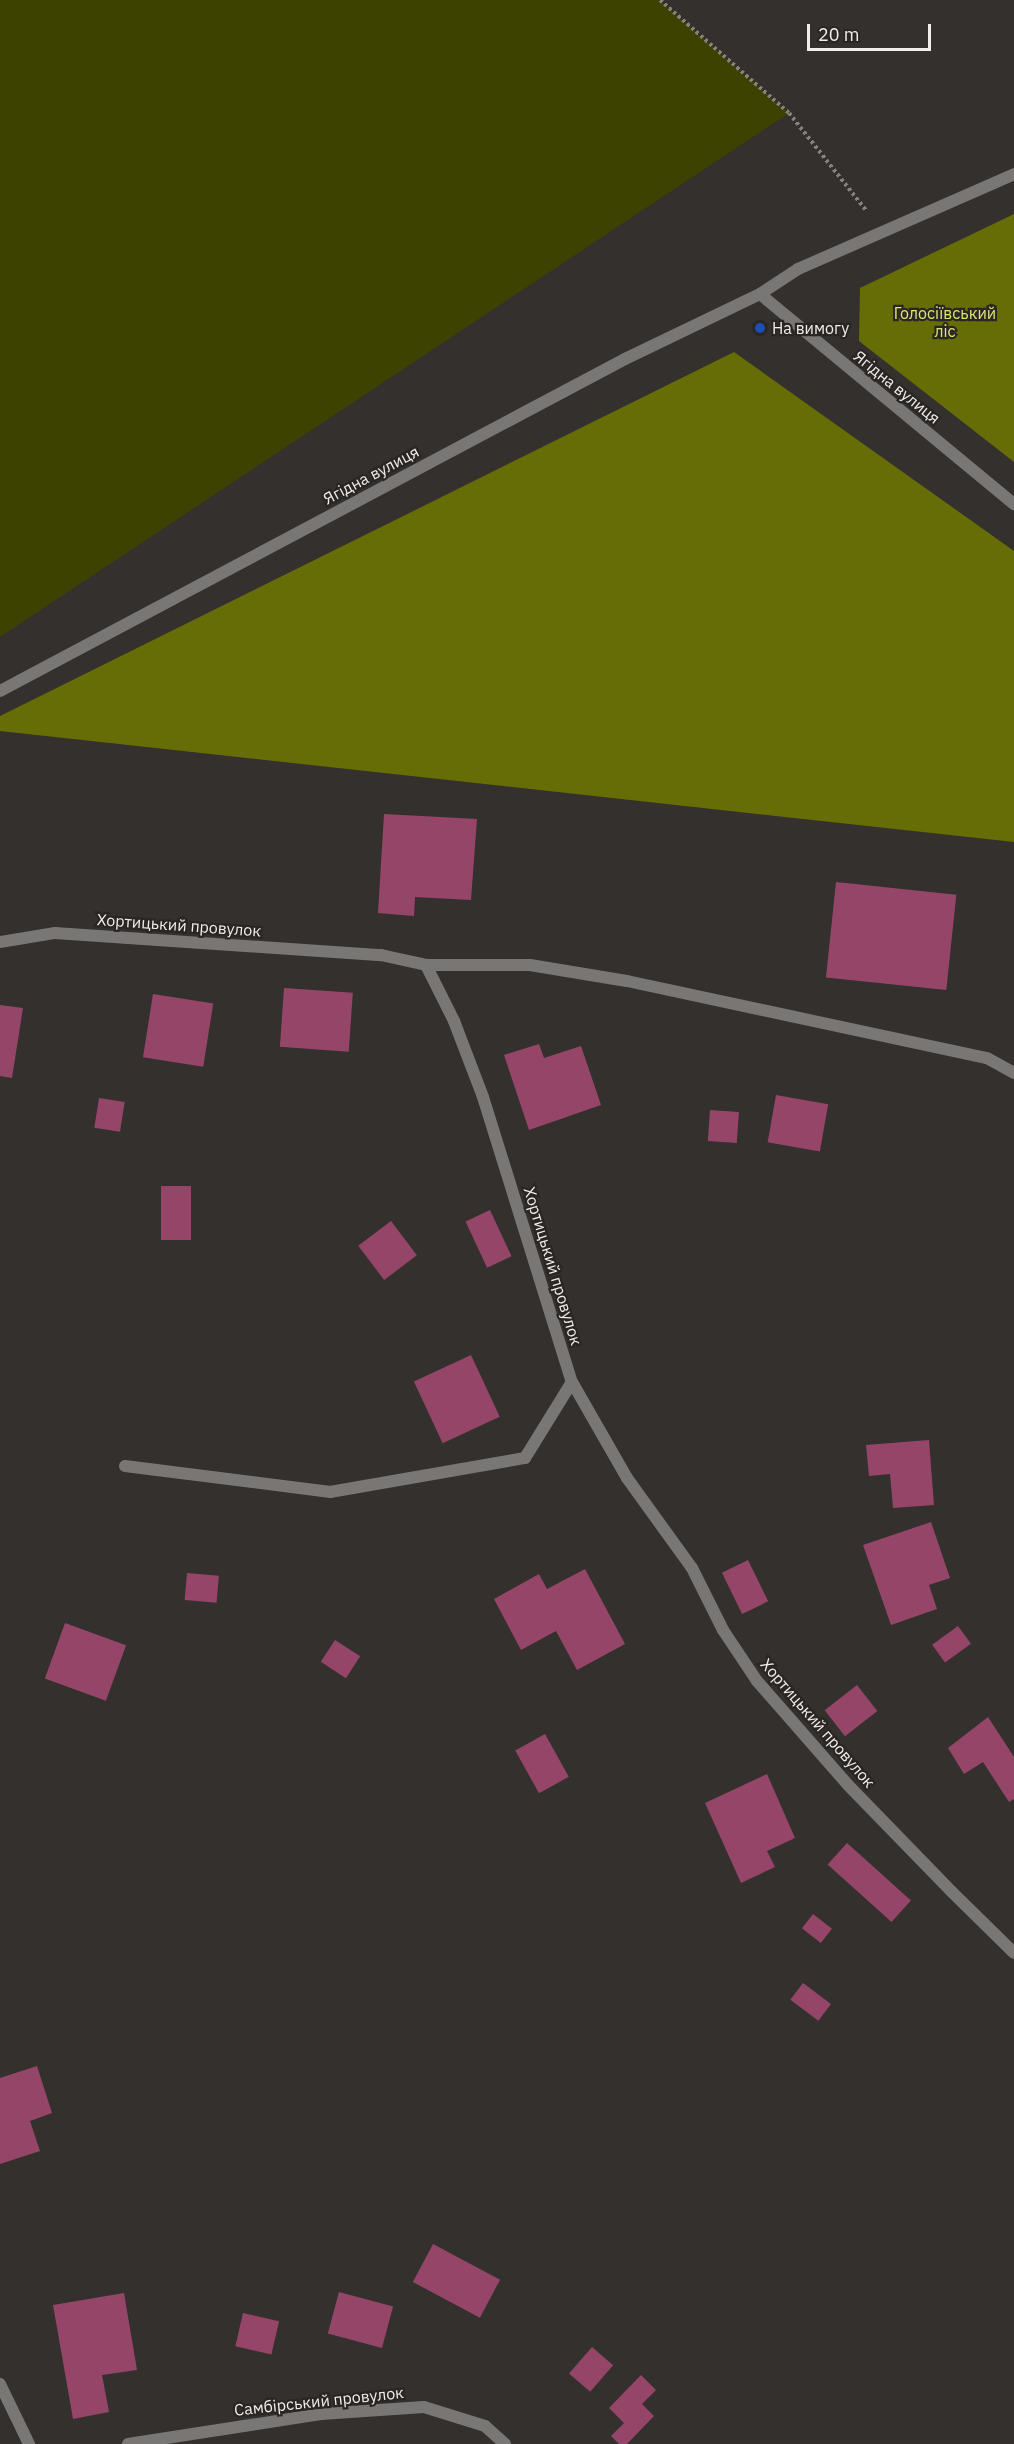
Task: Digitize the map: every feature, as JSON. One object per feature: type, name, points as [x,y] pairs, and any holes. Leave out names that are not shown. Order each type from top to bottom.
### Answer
[{"type":"street","name":"Ягідна вулиця","points":[[0,691],[615,364],[760,294],[798,269],[1014,174]]},
{"type":"street","name":"Ягідна вулиця","points":[[760,294],[1014,504]]},
{"type":"street","name":"Хортицький провулок","points":[[0,942],[56,933],[381,955],[426,965],[454,1021],[483,1097],[572,1382],[627,1478],[692,1568],[723,1630],[757,1681],[848,1785],[1014,1953]]},
{"type":"street","points":[[426,965],[530,965],[627,981],[987,1059],[1014,1073]]},
{"type":"street","points":[[125,1466],[330,1492],[525,1458],[572,1382]]},
{"type":"street","points":[[0,2384],[29,2444]]},
{"type":"street","name":"Самбірський провулок","points":[[128,2444],[321,2414],[424,2406],[485,2426],[505,2444]]},
{"type":"path","points":[[660,0],[789,113],[883,231]]},
{"type":"shaded area","points":[[0,0],[660,0],[789,113],[0,637]]},
{"type":"green space","name":"Голосіївський ліс","points":[[1014,214],[1014,462],[859,341],[860,288]]},
{"type":"green space","points":[[734,352],[1014,551],[1014,842],[0,731],[0,716]]},
{"type":"building","points":[[384,814],[477,819],[471,900],[415,897],[414,916],[378,913]]},
{"type":"building","points":[[836,882],[956,895],[946,990],[826,977]]},
{"type":"building","points":[[284,988],[353,993],[349,1052],[280,1047]]},
{"type":"building","points":[[153,994],[213,1004],[203,1067],[143,1057]]},
{"type":"building","points":[[0,1005],[23,1008],[12,1078],[0,1076]]},
{"type":"building","points":[[539,1044],[544,1058],[581,1046],[601,1105],[529,1130],[504,1055]]},
{"type":"building","points":[[776,1095],[828,1104],[820,1151],[768,1142]]},
{"type":"building","points":[[99,1098],[125,1102],[120,1132],[94,1128]]},
{"type":"building","points":[[710,1110],[739,1112],[737,1143],[708,1141]]},
{"type":"building","points":[[161,1186],[191,1186],[191,1240],[161,1240]]},
{"type":"building","points":[[490,1210],[512,1256],[487,1268],[466,1221]]},
{"type":"building","points":[[391,1221],[417,1255],[384,1280],[358,1246]]},
{"type":"building","points":[[471,1355],[500,1417],[443,1443],[414,1382]]},
{"type":"building","points":[[929,1440],[934,1505],[893,1508],[890,1474],[869,1476],[866,1445]]},
{"type":"building","points":[[931,1522],[950,1578],[929,1585],[937,1609],[891,1625],[863,1545]]},
{"type":"building","points":[[748,1560],[768,1601],[742,1614],[722,1573]]},
{"type":"building","points":[[585,1569],[625,1644],[577,1670],[556,1631],[521,1650],[494,1599],[539,1574],[547,1589]]},
{"type":"building","points":[[187,1573],[219,1576],[217,1603],[185,1600]]},
{"type":"building","points":[[65,1623],[126,1645],[106,1701],[45,1678]]},
{"type":"building","points":[[958,1626],[971,1644],[945,1663],[932,1645]]},
{"type":"building","points":[[335,1640],[360,1656],[346,1678],[321,1662]]},
{"type":"building","points":[[857,1685],[877,1711],[845,1736],[825,1710]]},
{"type":"building","points":[[988,1717],[1014,1757],[1014,1799],[1009,1802],[983,1762],[964,1774],[948,1748]]},
{"type":"building","points":[[545,1734],[569,1777],[539,1793],[515,1750]]},
{"type":"building","points":[[767,1774],[795,1838],[767,1851],[775,1867],[741,1883],[705,1803]]},
{"type":"building","points":[[847,1843],[911,1901],[892,1922],[828,1865]]},
{"type":"building","points":[[813,1914],[832,1929],[821,1943],[802,1928]]},
{"type":"building","points":[[803,1983],[831,2004],[818,2021],[790,2000]]},
{"type":"building","points":[[37,2066],[52,2113],[30,2121],[40,2151],[0,2164],[0,2078]]},
{"type":"building","points":[[433,2244],[500,2280],[480,2318],[413,2282]]},
{"type":"building","points":[[339,2292],[393,2306],[382,2348],[328,2334]]},
{"type":"building","points":[[124,2293],[137,2370],[102,2375],[109,2412],[73,2419],[53,2305]]},
{"type":"building","points":[[243,2313],[279,2321],[271,2354],[235,2346]]},
{"type":"building","points":[[592,2347],[613,2365],[590,2392],[569,2373]]},
{"type":"building","points":[[641,2375],[656,2390],[642,2404],[654,2416],[627,2444],[619,2444],[611,2436],[624,2423],[609,2408]]},
{"type":"place","name":"На вимогу","points":[[760,328]]}]
